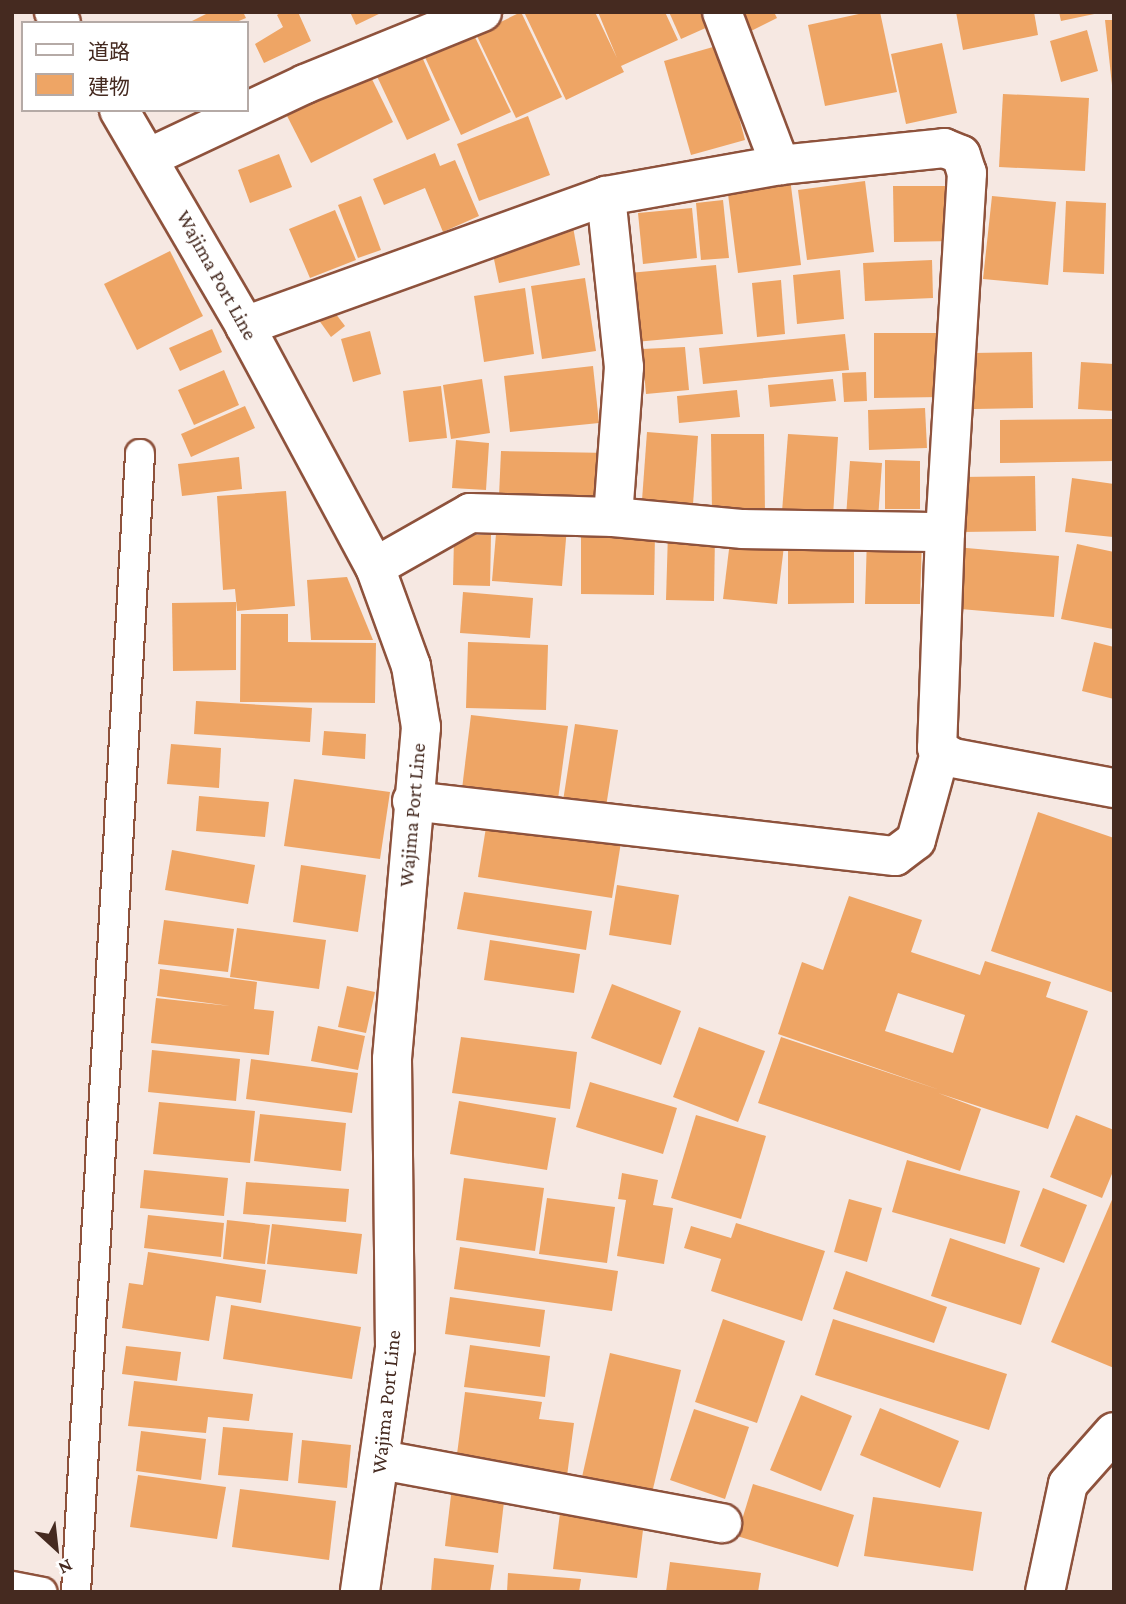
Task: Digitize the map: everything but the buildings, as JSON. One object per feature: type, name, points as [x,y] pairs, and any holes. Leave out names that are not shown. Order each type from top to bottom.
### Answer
[{"type":"street","points":[[722,12],[780,166]]},
{"type":"street","points":[[248,111],[305,84],[470,15]]},
{"type":"street","name":"Wajima Port Line","points":[[120,112],[150,158],[245,326],[374,567],[411,666],[421,727],[412,801],[392,1059],[395,1348],[360,1592]]},
{"type":"street","points":[[150,158],[246,112]]},
{"type":"street","points":[[245,326],[606,196],[780,166],[944,148],[961,155],[967,173],[935,738],[940,753],[916,840],[895,856],[412,801]]},
{"type":"street","points":[[606,196],[624,367],[613,517]]},
{"type":"street","points":[[374,567],[470,513],[613,517],[743,529],[945,532]]},
{"type":"street","points":[[940,753],[1114,788]]},
{"type":"street","points":[[1045,1592],[1068,1484],[1114,1432]]},
{"type":"street","points":[[381,1460],[722,1523]]},
{"type":"lane","points":[[76,1592],[140,454]]},
{"type":"lane","points":[[12,1586],[43,1592]]}]
